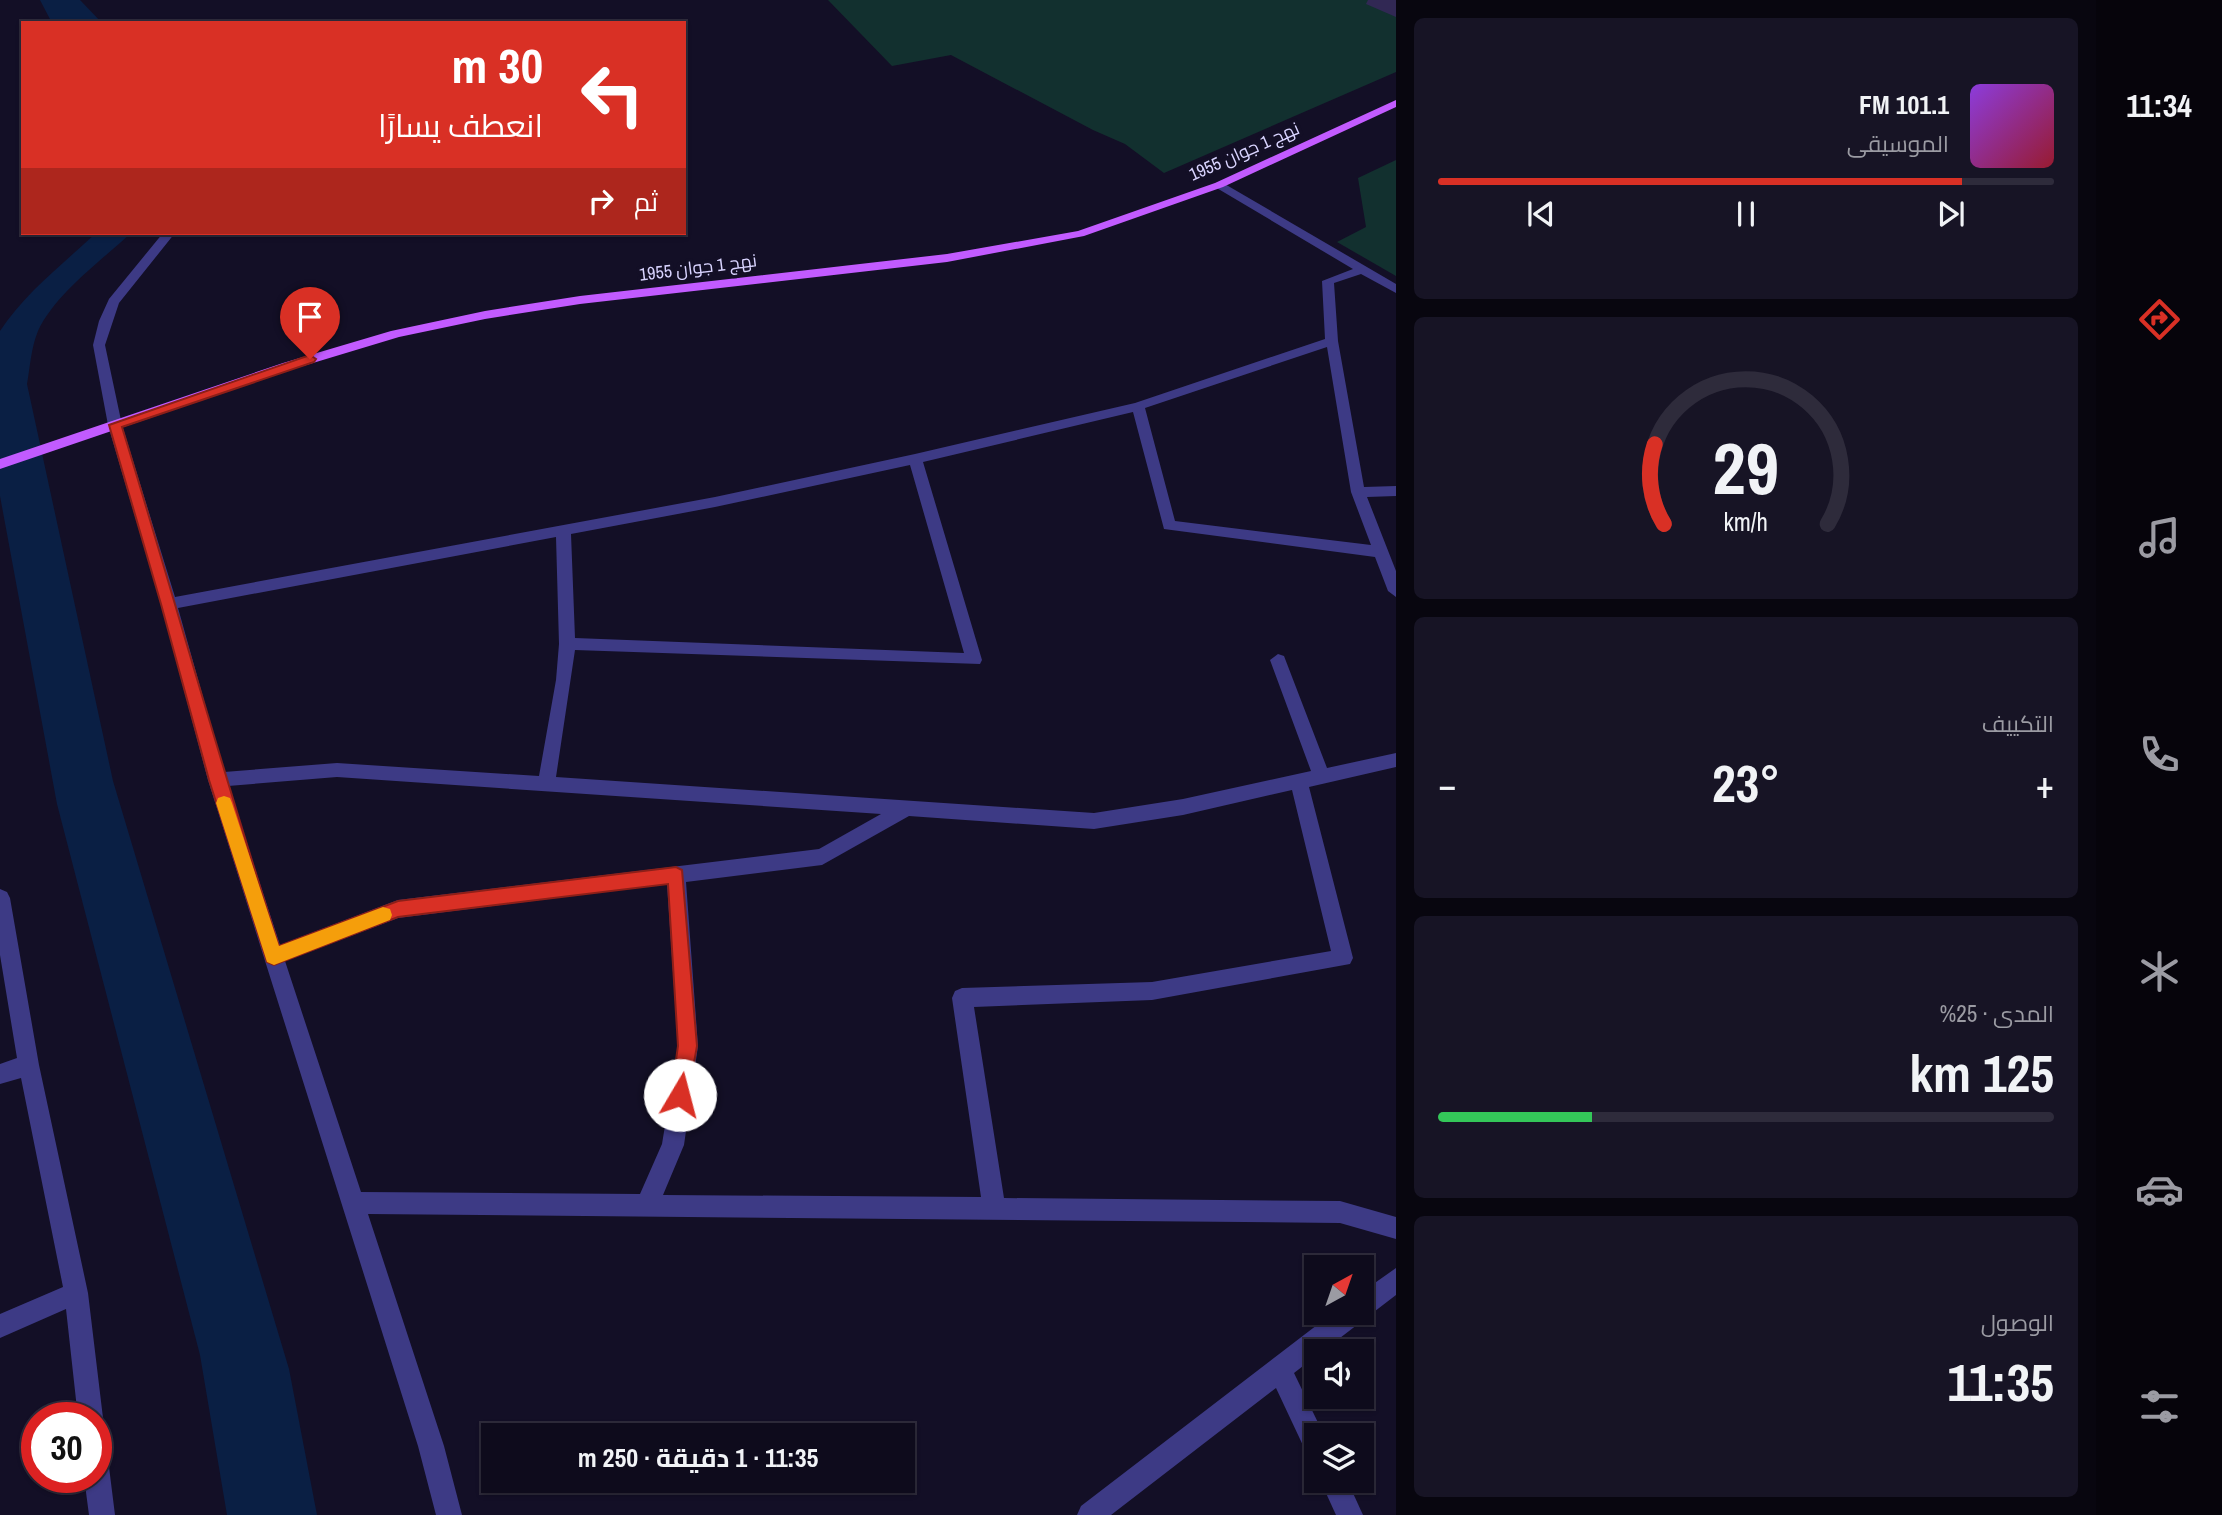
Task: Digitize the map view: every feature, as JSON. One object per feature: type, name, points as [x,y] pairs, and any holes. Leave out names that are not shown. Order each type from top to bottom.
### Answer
[{"type":"main road","name":"نهج 1 جوان 1955","points":[[0,464],[288,366],[409,331],[485,314],[580,300],[947,258],[1080,234],[1219,185],[1396,103]]},
{"type":"street","points":[[1219,185],[1396,289]]},
{"type":"street","points":[[167,235],[113,302],[105,321],[99,345],[115,425],[169,604],[217,780],[431,1446],[449,1515]]},
{"type":"street","points":[[1363,269],[1328,281],[1332,341],[1358,492],[1396,591]]},
{"type":"street","points":[[169,604],[715,502],[915,459],[1138,406],[1332,341]]},
{"type":"street","points":[[1138,406],[1169,525],[1381,552]]},
{"type":"street","points":[[567,644],[974,660],[915,459]]},
{"type":"street","points":[[1358,492],[1396,491]]},
{"type":"street","points":[[546,784],[564,680],[567,644],[562,531]]},
{"type":"street","points":[[1278,660],[1321,776]]},
{"type":"street","points":[[217,780],[337,770],[1094,821],[1183,807],[1396,760]]},
{"type":"street","points":[[994,1208],[962,998],[1152,991],[1343,958],[1299,781]]},
{"type":"street","points":[[274,957],[398,909],[822,857],[906,808]]},
{"type":"street","points":[[647,1205],[673,1144],[688,1046],[676,875]]},
{"type":"street","points":[[0,898],[29,1065],[76,1293],[88,1402]]},
{"type":"street","points":[[0,1074],[29,1065]]},
{"type":"street","points":[[352,1203],[1340,1212],[1396,1228]]},
{"type":"street","points":[[1374,1297],[1396,1280]]},
{"type":"street","points":[[0,1326],[76,1293]]},
{"type":"street","points":[[1090,1515],[1337,1325]]},
{"type":"street","points":[[1280,1370],[1305,1423]]},
{"type":"street","points":[[99,1493],[102,1515]]},
{"type":"street","points":[[1340,1493],[1350,1515]]},
{"type":"green space","points":[[828,0],[1396,0],[1396,72],[1164,173],[1125,144],[1093,130],[951,55],[892,66]]},
{"type":"green space","points":[[1396,160],[1396,276],[1337,242],[1366,227],[1358,178]]},
{"type":"water","points":[[94,235],[129,235],[80,278],[46,317],[34,344],[27,384],[113,781],[289,1369],[317,1515],[227,1515],[200,1355],[57,804],[0,496],[0,331],[33,291]]},
{"type":"waterway","points":[[60,0],[67,14],[78,21]]},
{"type":"slow traffic","points":[[224,803],[274,957],[383,915]]},
{"type":"route","points":[[310,359],[115,425],[169,604],[217,780],[274,957],[398,909],[676,875],[688,1046],[680,1095]]}]
